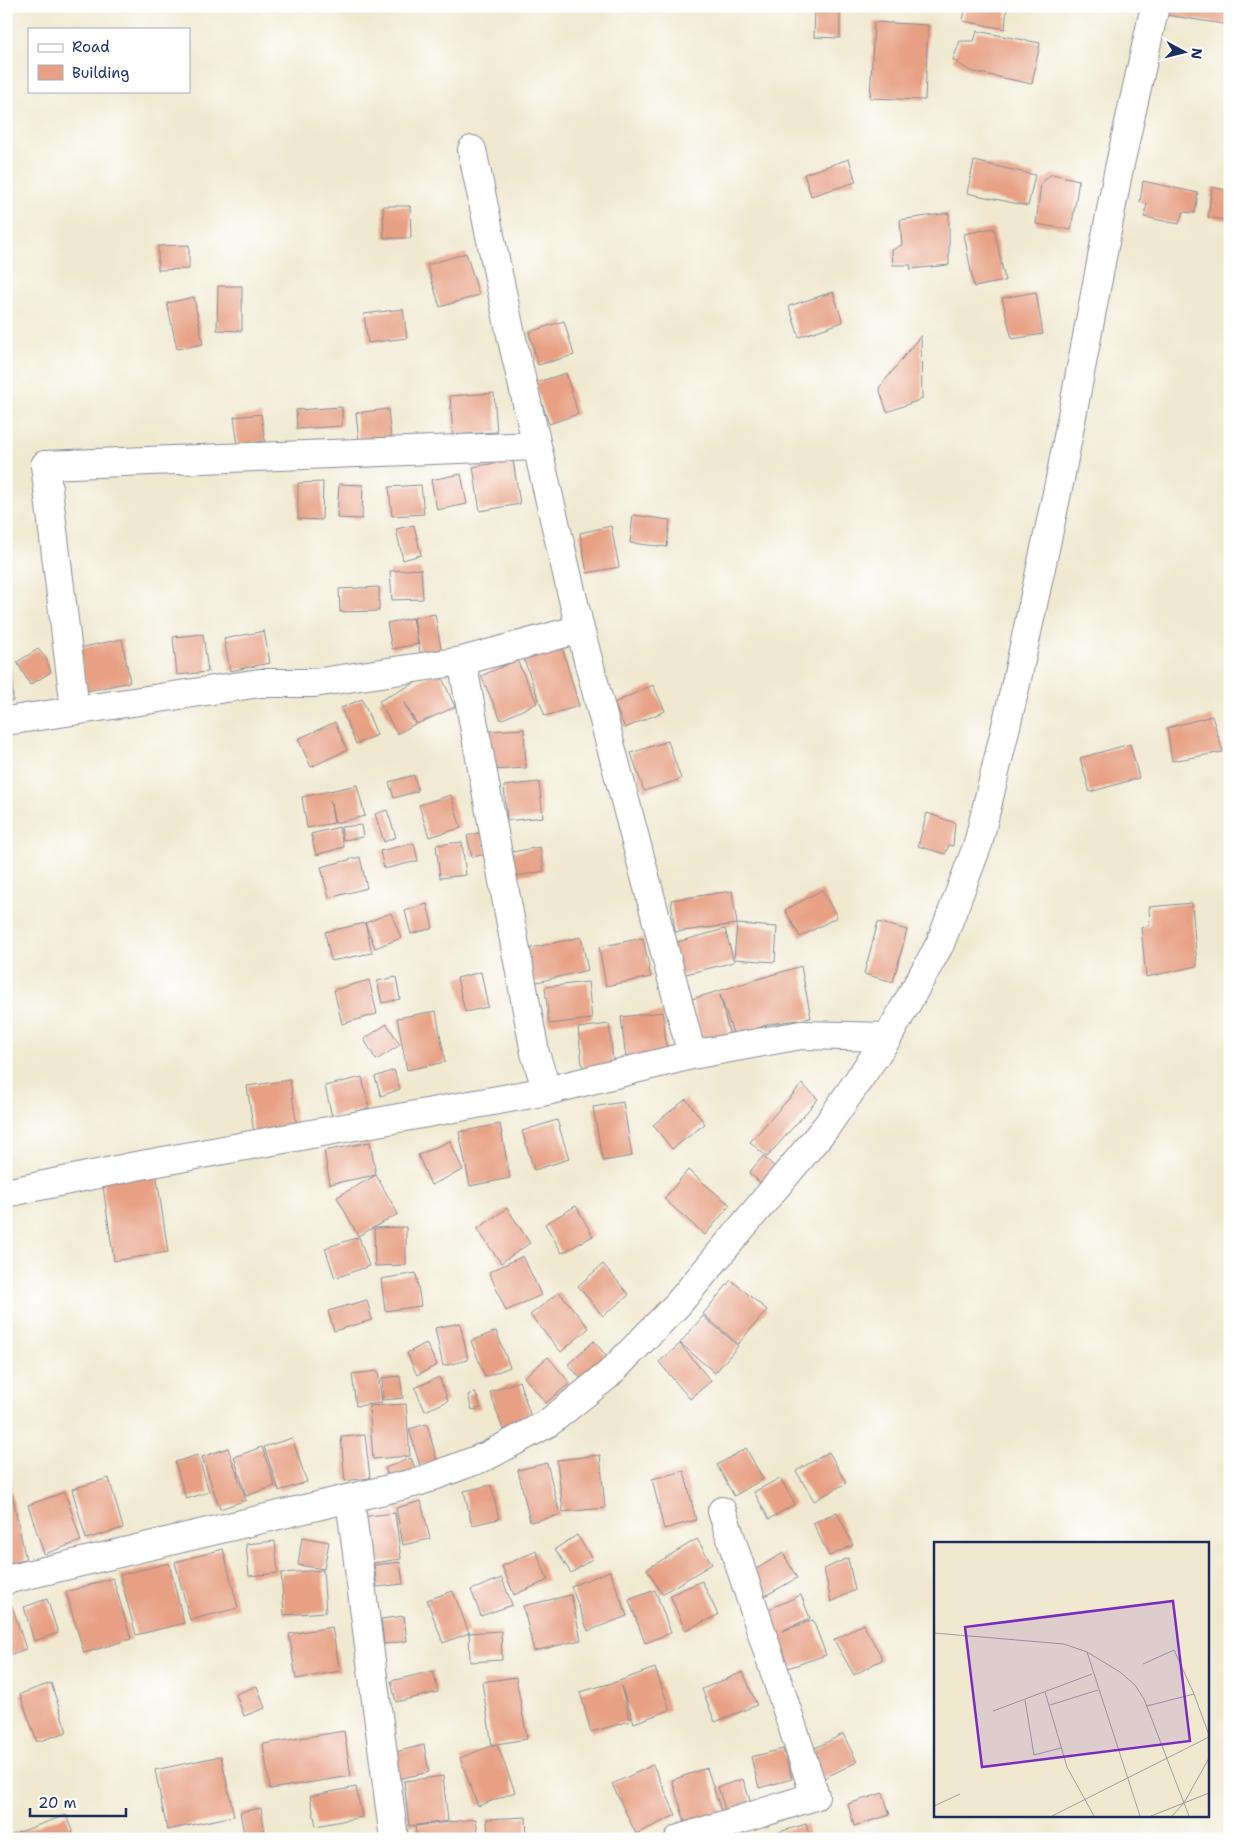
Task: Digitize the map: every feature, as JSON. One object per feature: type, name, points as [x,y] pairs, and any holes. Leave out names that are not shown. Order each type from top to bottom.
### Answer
[{"type":"street","points":[[6,1580],[418,1482],[487,1456],[548,1423],[608,1375],[678,1305],[826,1127],[888,1037],[940,944],[978,844],[1015,688],[1056,498],[1118,173],[1155,6]]},
{"type":"street","points":[[472,150],[537,446],[580,629],[692,1054]]},
{"type":"street","points":[[75,709],[45,465],[537,446]]},
{"type":"street","points":[[6,721],[75,709],[260,683],[314,683],[462,661],[580,629]]},
{"type":"street","points":[[462,661],[535,1053],[547,1091]]},
{"type":"street","points":[[6,1193],[146,1164],[547,1091],[692,1054],[801,1035],[888,1037]]},
{"type":"street","points":[[350,1499],[394,1839]]},
{"type":"street","points":[[679,1839],[815,1796],[722,1511]]},
{"type":"building","points":[[815,6],[840,7],[840,38],[814,37]]},
{"type":"building","points":[[966,6],[1007,6],[1005,29],[963,21]]},
{"type":"building","points":[[1167,6],[1230,6],[1230,25],[1166,15]]},
{"type":"building","points":[[874,22],[928,25],[925,100],[870,98]]},
{"type":"building","points":[[977,31],[1040,43],[1032,84],[970,71],[953,60],[960,41],[974,41]]},
{"type":"building","points":[[849,159],[856,182],[811,196],[804,174]]},
{"type":"building","points":[[974,161],[1035,175],[1028,206],[967,193]]},
{"type":"building","points":[[1052,174],[1079,180],[1071,230],[1036,224],[1041,183]]},
{"type":"building","points":[[1143,181],[1198,193],[1195,213],[1183,212],[1179,224],[1144,217],[1147,204],[1140,202]]},
{"type":"building","points":[[1212,187],[1230,191],[1230,221],[1208,217]]},
{"type":"building","points":[[383,206],[410,206],[411,238],[384,238]]},
{"type":"building","points":[[949,213],[949,265],[910,269],[911,265],[893,265],[892,250],[902,245],[900,220]]},
{"type":"building","points":[[994,228],[1005,281],[974,287],[964,234]]},
{"type":"building","points":[[189,245],[189,269],[158,270],[158,246]]},
{"type":"building","points":[[466,253],[479,295],[440,307],[427,265]]},
{"type":"building","points":[[218,286],[242,286],[242,331],[217,330]]},
{"type":"building","points":[[833,292],[843,322],[799,337],[789,306]]},
{"type":"building","points":[[1036,292],[1043,334],[1012,339],[1002,298]]},
{"type":"building","points":[[194,297],[203,344],[177,349],[167,303]]},
{"type":"building","points":[[403,309],[407,338],[368,343],[364,314]]},
{"type":"building","points":[[564,321],[574,355],[538,365],[529,332]]},
{"type":"building","points":[[921,335],[922,399],[887,412],[879,388]]},
{"type":"building","points":[[566,373],[578,414],[549,424],[535,383]]},
{"type":"building","points":[[494,393],[497,432],[453,435],[450,396]]},
{"type":"building","points":[[342,407],[342,426],[297,429],[296,410]]},
{"type":"building","points":[[388,409],[391,439],[359,442],[356,413]]},
{"type":"building","points":[[261,414],[265,441],[238,445],[234,417]]},
{"type":"building","points":[[513,460],[520,504],[480,511],[473,467]]},
{"type":"building","points":[[461,474],[467,504],[437,510],[431,480]]},
{"type":"building","points":[[323,482],[322,520],[298,519],[298,483]]},
{"type":"building","points":[[339,484],[363,485],[362,519],[337,518]]},
{"type":"building","points":[[421,485],[424,514],[392,516],[389,487]]},
{"type":"building","points":[[633,515],[670,520],[667,547],[630,543]]},
{"type":"building","points":[[414,525],[421,555],[403,560],[396,529]]},
{"type":"building","points":[[611,526],[619,567],[587,573],[580,533]]},
{"type":"building","points":[[421,569],[423,599],[392,600],[390,571]]},
{"type":"building","points":[[379,587],[379,611],[340,612],[339,589]]},
{"type":"building","points":[[435,614],[443,660],[422,663],[414,618]]},
{"type":"building","points":[[413,618],[418,644],[392,649],[387,623]]},
{"type":"building","points":[[264,631],[270,663],[230,671],[224,639]]},
{"type":"building","points":[[203,634],[208,672],[177,675],[173,637]]},
{"type":"building","points":[[122,639],[130,682],[87,691],[79,648]]},
{"type":"building","points":[[562,647],[579,706],[545,716],[523,657]]},
{"type":"building","points":[[38,649],[46,658],[51,672],[30,685],[17,662]]},
{"type":"building","points":[[517,660],[537,703],[501,720],[481,676]]},
{"type":"building","points":[[6,667],[11,667],[13,701],[6,701]]},
{"type":"building","points":[[439,671],[455,707],[417,724],[403,701],[415,724],[397,734],[379,701]]},
{"type":"building","points":[[653,685],[665,711],[625,728],[614,703]]},
{"type":"building","points":[[362,699],[377,735],[356,744],[341,708]]},
{"type":"building","points":[[1212,716],[1223,752],[1172,761],[1167,728]]},
{"type":"building","points":[[335,722],[347,750],[311,767],[298,739]]},
{"type":"building","points":[[524,729],[526,768],[491,770],[489,731]]},
{"type":"building","points":[[668,741],[681,779],[644,791],[631,753]]},
{"type":"building","points":[[1130,744],[1139,778],[1090,792],[1080,758]]},
{"type":"building","points":[[414,775],[418,791],[394,798],[389,782]]},
{"type":"building","points":[[539,782],[543,817],[507,821],[504,786]]},
{"type":"building","points":[[357,785],[365,816],[335,823],[330,800],[334,823],[307,828],[302,797]]},
{"type":"building","points":[[451,795],[461,828],[429,837],[419,805]]},
{"type":"building","points":[[387,810],[396,837],[384,842],[375,814]]},
{"type":"building","points":[[927,813],[955,823],[953,846],[949,845],[945,854],[918,846]]},
{"type":"building","points":[[361,825],[363,837],[343,840],[341,827]]},
{"type":"building","points":[[339,827],[344,847],[316,855],[311,834]]},
{"type":"building","points":[[482,832],[487,854],[472,857],[467,836]]},
{"type":"building","points":[[462,842],[466,875],[440,878],[436,845]]},
{"type":"building","points":[[414,843],[418,861],[384,869],[380,851]]},
{"type":"building","points":[[540,847],[544,871],[511,877],[507,853]]},
{"type":"building","points":[[360,857],[367,888],[329,898],[321,867]]},
{"type":"building","points":[[822,890],[837,917],[800,937],[785,910]]},
{"type":"building","points":[[732,891],[737,924],[675,932],[671,900]]},
{"type":"building","points":[[1192,903],[1197,966],[1146,977],[1141,928],[1150,925],[1149,907]]},
{"type":"building","points":[[427,904],[433,928],[411,934],[405,911]]},
{"type":"building","points":[[391,913],[401,938],[375,948],[365,923]]},
{"type":"building","points":[[878,922],[907,930],[893,982],[864,974]]},
{"type":"building","points":[[365,923],[372,953],[331,961],[325,932]]},
{"type":"building","points":[[737,924],[777,927],[775,962],[734,959]]},
{"type":"building","points":[[725,929],[734,962],[678,976],[670,944]]},
{"type":"building","points":[[581,937],[588,970],[529,984],[522,950]]},
{"type":"building","points":[[643,938],[651,977],[606,986],[599,947]]},
{"type":"building","points":[[801,966],[811,1018],[770,1024],[734,1036],[720,995],[730,1037],[704,1044],[692,999]]},
{"type":"building","points":[[481,972],[488,1007],[465,1012],[457,978]]},
{"type":"building","points":[[396,977],[400,999],[382,1003],[377,981]]},
{"type":"building","points":[[369,980],[377,1014],[342,1024],[334,990]]},
{"type":"building","points":[[588,982],[592,1019],[549,1024],[545,987]]},
{"type":"building","points":[[436,1011],[445,1062],[407,1070],[397,1018]]},
{"type":"building","points":[[663,1012],[667,1054],[626,1059],[621,1017]]},
{"type":"building","points":[[387,1024],[400,1045],[376,1060],[364,1039]]},
{"type":"building","points":[[609,1024],[614,1069],[583,1073],[578,1028]]},
{"type":"building","points":[[394,1070],[400,1089],[381,1096],[375,1077]]},
{"type":"building","points":[[362,1077],[369,1108],[332,1117],[325,1086]]},
{"type":"building","points":[[290,1080],[297,1127],[254,1133],[247,1086]]},
{"type":"building","points":[[802,1084],[818,1099],[767,1157],[750,1142]]},
{"type":"building","points":[[686,1099],[705,1124],[672,1149],[653,1125]]},
{"type":"building","points":[[623,1102],[632,1156],[603,1161],[593,1107]]},
{"type":"building","points":[[557,1120],[569,1159],[534,1170],[522,1131]]},
{"type":"building","points":[[500,1124],[510,1178],[470,1186],[459,1132]]},
{"type":"building","points":[[450,1141],[463,1170],[431,1185],[418,1155]]},
{"type":"building","points":[[370,1142],[376,1175],[330,1184],[324,1151]]},
{"type":"building","points":[[763,1156],[778,1170],[764,1186],[749,1173]]},
{"type":"building","points":[[688,1170],[730,1205],[705,1235],[664,1199]]},
{"type":"building","points":[[156,1171],[168,1252],[114,1261],[102,1180]]},
{"type":"building","points":[[376,1175],[398,1214],[358,1236],[337,1197]]},
{"type":"building","points":[[576,1206],[593,1236],[562,1253],[545,1224]]},
{"type":"building","points":[[507,1208],[530,1243],[501,1263],[477,1229]]},
{"type":"building","points":[[406,1227],[406,1265],[375,1266],[374,1228]]},
{"type":"building","points":[[359,1237],[369,1266],[335,1278],[325,1248]]},
{"type":"building","points":[[523,1256],[541,1295],[506,1311],[489,1272]]},
{"type":"building","points":[[603,1264],[629,1295],[603,1316],[578,1286]]},
{"type":"building","points":[[416,1273],[421,1306],[385,1311],[381,1279]]},
{"type":"building","points":[[731,1280],[767,1310],[738,1344],[703,1314]]},
{"type":"building","points":[[559,1292],[589,1328],[561,1352],[530,1315]]},
{"type":"building","points":[[367,1300],[372,1320],[334,1331],[328,1311]]},
{"type":"building","points":[[703,1316],[738,1346],[715,1373],[680,1343]]},
{"type":"building","points":[[460,1323],[468,1360],[443,1366],[435,1328]]},
{"type":"building","points":[[496,1331],[510,1367],[485,1377],[471,1341]]},
{"type":"building","points":[[594,1341],[607,1357],[581,1379],[568,1364]]},
{"type":"building","points":[[426,1343],[437,1365],[417,1375],[407,1353]]},
{"type":"building","points":[[680,1344],[711,1381],[690,1399],[659,1362]]},
{"type":"building","points":[[548,1357],[570,1383],[546,1403],[524,1377]]},
{"type":"building","points":[[378,1371],[382,1403],[356,1406],[352,1374]]},
{"type":"building","points":[[400,1376],[403,1398],[383,1400],[382,1378]]},
{"type":"building","points":[[439,1377],[448,1401],[425,1411],[415,1388]]},
{"type":"building","points":[[519,1381],[532,1420],[503,1430],[490,1392]]},
{"type":"building","points":[[475,1392],[481,1408],[472,1410],[468,1395]]},
{"type":"building","points":[[406,1404],[410,1456],[373,1459],[369,1406]]},
{"type":"building","points":[[427,1424],[437,1461],[420,1466],[409,1429]]},
{"type":"building","points":[[365,1435],[370,1478],[345,1481],[341,1437]]},
{"type":"building","points":[[292,1438],[307,1482],[279,1491],[264,1447]]},
{"type":"building","points":[[262,1447],[275,1486],[246,1496],[234,1457]]},
{"type":"building","points":[[228,1448],[246,1500],[220,1509],[202,1457]]},
{"type":"building","points":[[746,1448],[763,1479],[734,1496],[717,1465]]},
{"type":"building","points":[[829,1452],[846,1483],[814,1501],[796,1471]]},
{"type":"building","points":[[198,1455],[209,1492],[186,1499],[175,1462]]},
{"type":"building","points":[[600,1455],[605,1508],[563,1512],[557,1460]]},
{"type":"building","points":[[411,1458],[416,1471],[391,1482],[385,1468]]},
{"type":"building","points":[[547,1463],[560,1515],[530,1522],[518,1470]]},
{"type":"building","points":[[684,1471],[696,1520],[664,1529],[652,1479]]},
{"type":"building","points":[[109,1478],[123,1528],[86,1539],[72,1489]]},
{"type":"building","points":[[780,1478],[795,1504],[769,1519],[754,1492]]},
{"type":"building","points":[[10,1485],[26,1560],[6,1564],[6,1486]]},
{"type":"building","points":[[491,1485],[499,1519],[472,1525],[464,1491]]},
{"type":"building","points":[[65,1492],[81,1541],[44,1554],[28,1505]]},
{"type":"building","points":[[421,1501],[430,1539],[403,1545],[396,1508]]},
{"type":"building","points":[[837,1512],[853,1545],[829,1556],[813,1523]]},
{"type":"building","points":[[395,1513],[401,1559],[366,1564],[360,1517]]},
{"type":"building","points":[[577,1535],[592,1559],[571,1573],[555,1549]]},
{"type":"building","points":[[302,1537],[329,1542],[324,1569],[298,1565]]},
{"type":"building","points":[[697,1539],[712,1564],[662,1594],[647,1569]]},
{"type":"building","points":[[275,1541],[278,1573],[249,1576],[246,1544]]},
{"type":"building","points":[[223,1549],[238,1608],[190,1620],[175,1562]]},
{"type":"building","points":[[536,1551],[548,1580],[514,1595],[502,1566]]},
{"type":"building","points":[[783,1553],[797,1578],[765,1596],[751,1572]]},
{"type":"building","points":[[848,1558],[855,1590],[831,1602],[824,1569]]},
{"type":"building","points":[[400,1562],[403,1584],[377,1587],[374,1565]]},
{"type":"building","points":[[169,1563],[184,1623],[136,1635],[120,1575]]},
{"type":"building","points":[[323,1570],[326,1612],[284,1615],[281,1573]]},
{"type":"building","points":[[610,1571],[627,1616],[588,1631],[571,1586]]},
{"type":"building","points":[[113,1578],[131,1639],[84,1653],[66,1592]]},
{"type":"building","points":[[502,1578],[512,1605],[481,1616],[471,1590]]},
{"type":"building","points":[[702,1581],[718,1615],[685,1630],[670,1595]]},
{"type":"building","points":[[655,1590],[671,1633],[645,1643],[629,1600]]},
{"type":"building","points":[[453,1591],[469,1633],[443,1643],[427,1600]]},
{"type":"building","points":[[571,1595],[581,1640],[534,1651],[523,1606]]},
{"type":"building","points":[[801,1595],[810,1618],[782,1631],[813,1620],[826,1655],[788,1668],[767,1610]]},
{"type":"building","points":[[47,1599],[58,1633],[34,1641],[24,1607]]},
{"type":"building","points":[[12,1606],[26,1649],[6,1656],[6,1608]]},
{"type":"building","points":[[404,1616],[407,1641],[384,1644],[381,1619]]},
{"type":"building","points":[[863,1624],[883,1659],[854,1675],[834,1640]]},
{"type":"building","points":[[332,1627],[340,1671],[296,1679],[289,1634]]},
{"type":"building","points":[[501,1631],[502,1660],[470,1662],[469,1633]]},
{"type":"building","points":[[655,1668],[670,1710],[634,1723],[621,1686],[630,1721],[591,1732],[580,1692]]},
{"type":"building","points":[[433,1671],[438,1692],[396,1702],[391,1681]]},
{"type":"building","points":[[743,1672],[757,1705],[715,1722],[702,1689]]},
{"type":"building","points":[[516,1677],[527,1739],[497,1744],[515,1792],[478,1806],[460,1758],[496,1744],[492,1745],[482,1682]]},
{"type":"building","points":[[51,1683],[67,1732],[37,1742],[20,1694]]},
{"type":"building","points":[[257,1686],[265,1708],[244,1716],[236,1694]]},
{"type":"building","points":[[344,1731],[351,1776],[270,1789],[263,1744]]},
{"type":"building","points":[[843,1734],[857,1762],[822,1779],[809,1751]]},
{"type":"building","points":[[424,1745],[429,1772],[398,1779],[391,1753]]},
{"type":"building","points":[[783,1749],[792,1779],[759,1788],[751,1757]]},
{"type":"building","points":[[221,1756],[234,1816],[167,1830],[155,1770]]},
{"type":"building","points":[[653,1765],[676,1815],[636,1834],[612,1784]]},
{"type":"building","points":[[707,1768],[724,1820],[688,1832],[672,1780]]},
{"type":"building","points":[[443,1776],[448,1821],[409,1826],[404,1781]]},
{"type":"building","points":[[743,1779],[753,1810],[728,1819],[718,1787]]},
{"type":"building","points":[[356,1787],[362,1817],[316,1826],[310,1796]]},
{"type":"building","points":[[883,1793],[890,1815],[854,1826],[848,1804]]},
{"type":"building","points":[[261,1808],[266,1839],[245,1839],[240,1812]]},
{"type":"building","points":[[66,1815],[75,1839],[6,1839],[6,1837]]},
{"type":"building","points":[[526,1817],[527,1839],[488,1839],[487,1819]]},
{"type":"building","points":[[476,1819],[479,1839],[417,1839],[415,1826]]},
{"type":"building","points":[[806,1824],[810,1839],[778,1839],[776,1833]]}]
